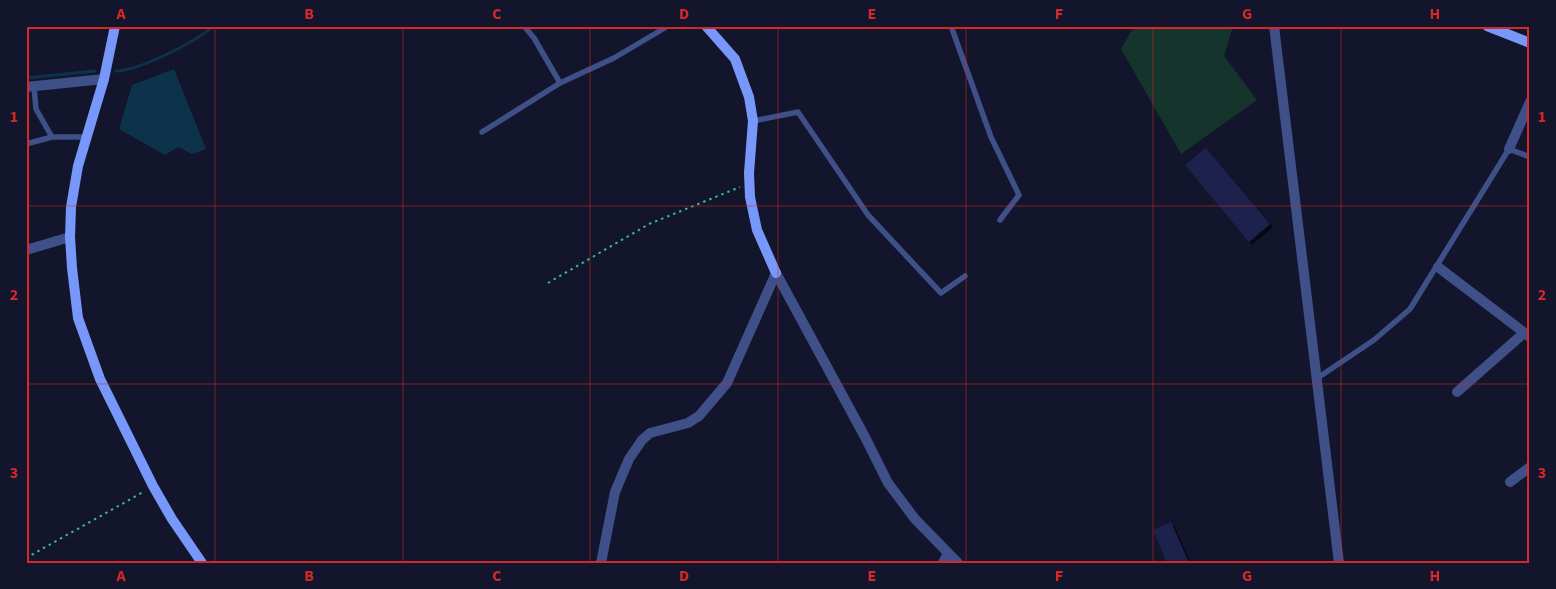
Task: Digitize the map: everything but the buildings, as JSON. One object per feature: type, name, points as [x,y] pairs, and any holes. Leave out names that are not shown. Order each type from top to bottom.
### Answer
[{"type":"street","points":[[115,26],[104,79],[85,137],[74,183],[70,237],[75,300],[78,318],[100,379],[153,486],[172,519],[202,563]]},
{"type":"street","points":[[706,26],[735,60],[749,97],[753,121],[750,197],[757,230],[776,273],[888,483],[915,519],[958,563]]},
{"type":"street","points":[[1274,26],[1339,563]]},
{"type":"street","points":[[1487,26],[1530,43]]},
{"type":"street","points":[[30,87],[104,79]]},
{"type":"street","points":[[1509,149],[1530,102]]},
{"type":"street","points":[[26,250],[70,237]]},
{"type":"street","points":[[1438,267],[1527,335],[1457,392]]},
{"type":"street","points":[[601,563],[615,492],[629,459],[642,440],[650,433],[688,423],[699,416],[727,383],[776,273]]},
{"type":"street","points":[[1510,482],[1530,467]]},
{"type":"street","points":[[943,563],[948,553]]},
{"type":"lane","points":[[524,26],[534,38],[560,84]]},
{"type":"lane","points":[[482,132],[560,84],[614,58],[668,26]]},
{"type":"lane","points":[[951,26],[991,137],[1019,195],[1000,220]]},
{"type":"lane","points":[[30,87],[36,109],[52,137]]},
{"type":"lane","points":[[753,121],[798,112],[868,216],[941,293],[965,276]]},
{"type":"lane","points":[[26,144],[52,137],[85,137]]},
{"type":"lane","points":[[1316,379],[1374,340],[1410,309],[1438,267],[1509,149],[1530,157]]},
{"type":"path","points":[[548,283],[649,224],[750,184]]},
{"type":"path","points":[[26,558],[153,486]]},
{"type":"green space","points":[[1134,26],[1233,26],[1224,56],[1257,100],[1181,154],[1121,49]]},
{"type":"water","points":[[174,69],[206,149],[192,154],[178,147],[165,155],[119,129],[132,85]]},
{"type":"waterway","points":[[116,71],[126,70],[152,61],[194,40],[213,26]]},
{"type":"waterway","points":[[26,78],[95,71]]}]
